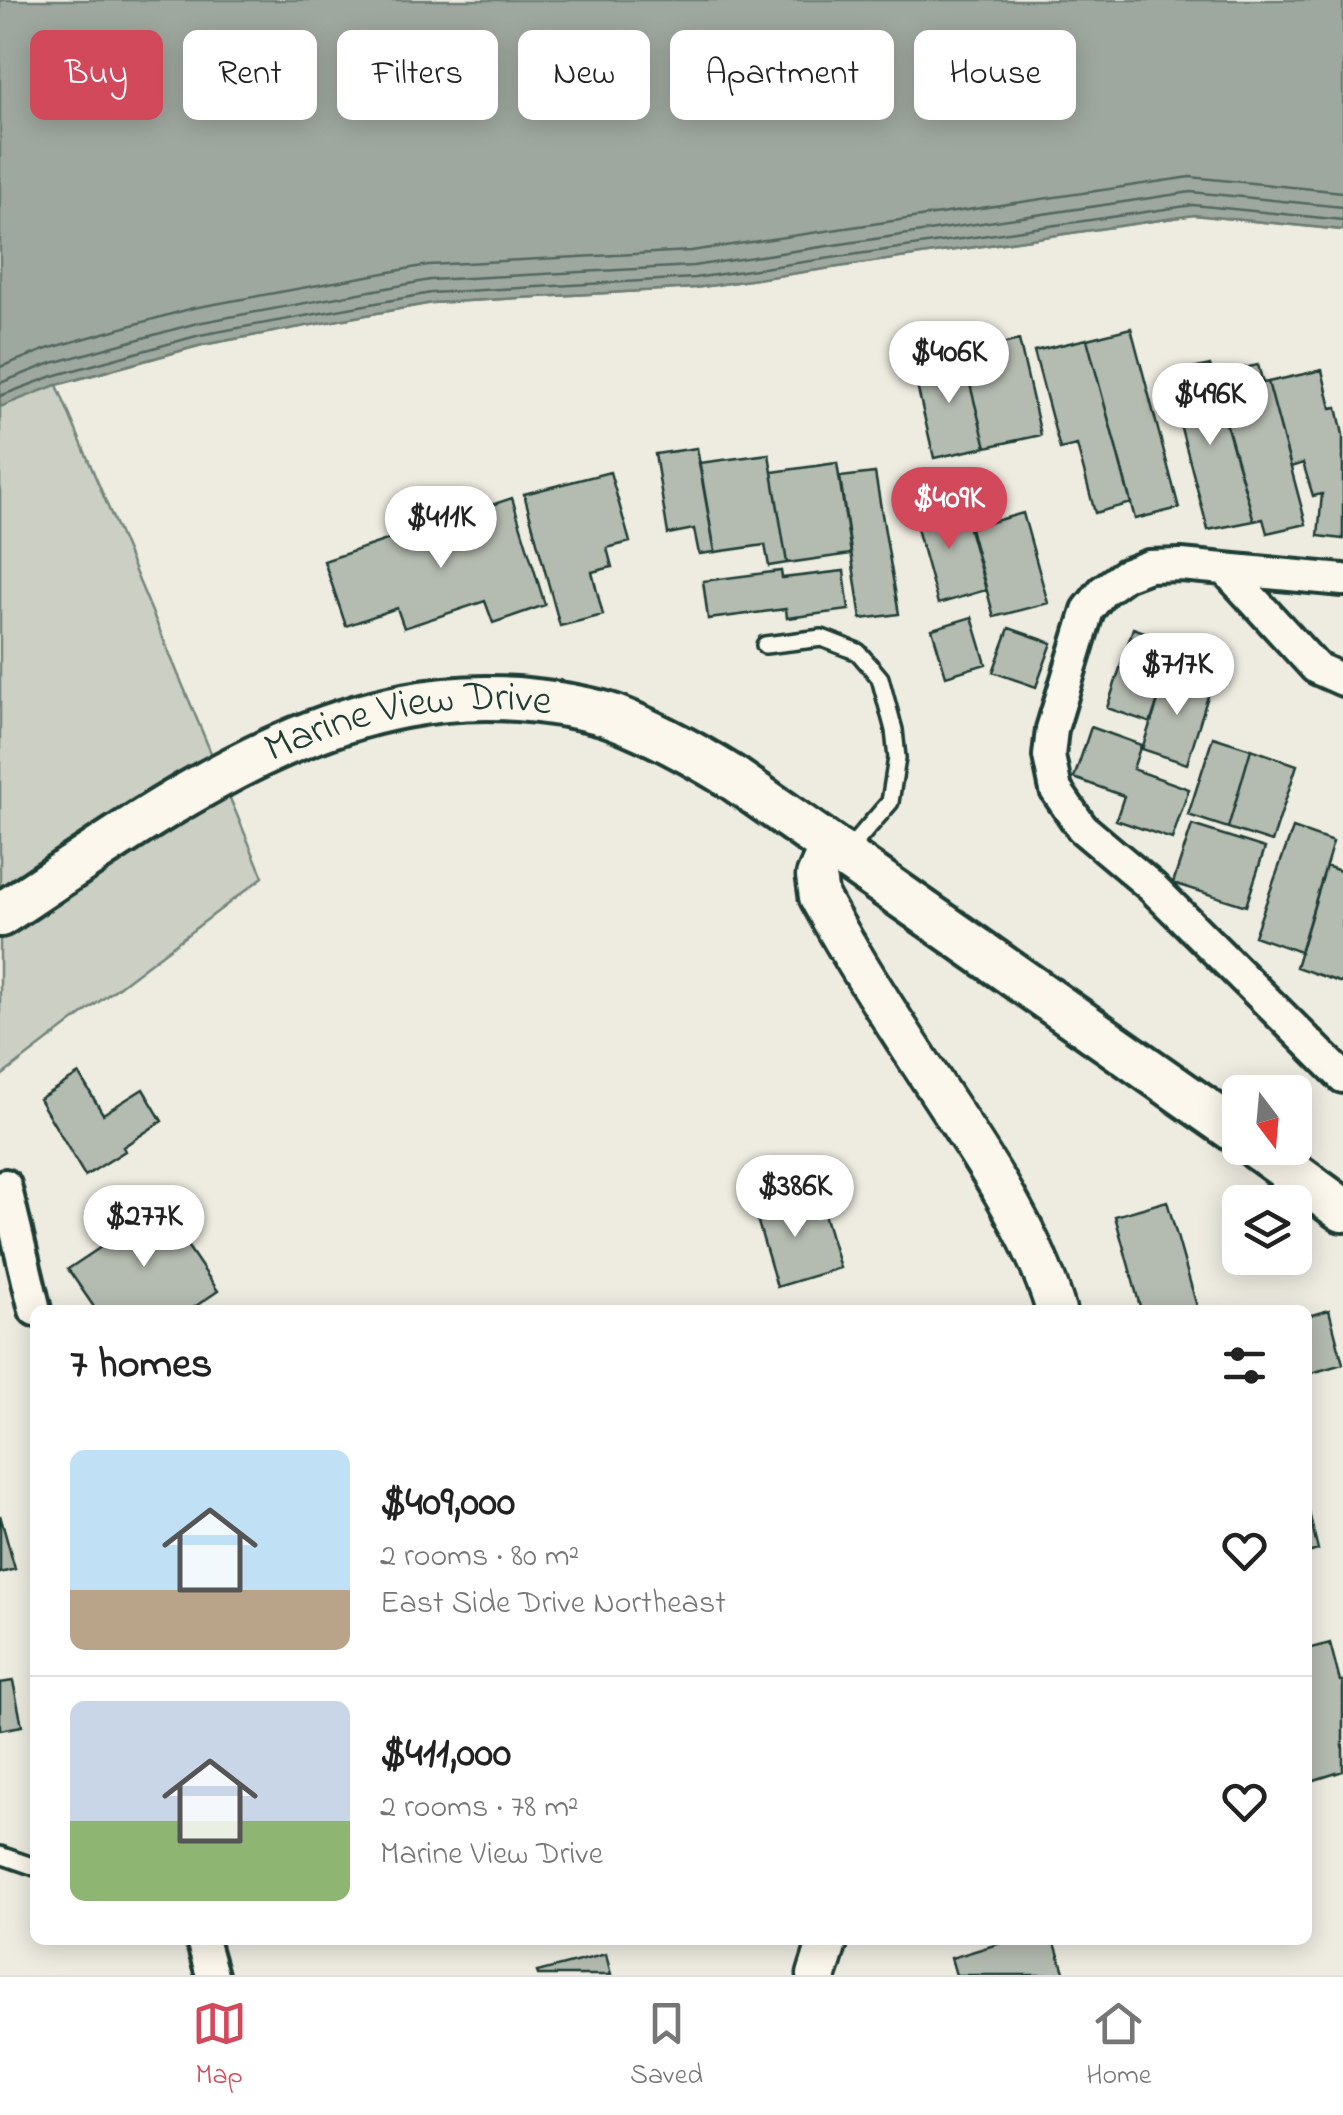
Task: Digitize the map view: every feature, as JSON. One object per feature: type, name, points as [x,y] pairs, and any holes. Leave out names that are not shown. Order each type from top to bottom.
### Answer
[{"type":"main road","name":"Marine View Drive","points":[[0,915],[150,816],[286,741],[381,708],[497,696],[558,704],[608,715],[674,743],[733,778],[1222,1121]]},
{"type":"main road","points":[[1281,1165],[1343,1210]]},
{"type":"street","points":[[1343,580],[1149,566],[1125,575],[1102,591],[1088,610],[1052,729],[1049,756],[1056,790],[1082,828],[1152,887],[1343,1077]]},
{"type":"street","points":[[1225,569],[1316,668],[1343,680]]},
{"type":"street","points":[[838,849],[816,876],[819,897],[1001,1184],[1036,1253],[1054,1305]]},
{"type":"street","points":[[5,1185],[34,1305]]},
{"type":"street","points":[[203,1945],[212,1975]]},
{"type":"street","points":[[817,1975],[826,1945]]},
{"type":"lane","points":[[765,645],[822,638],[858,652],[880,678],[897,758],[890,802],[838,849]]},
{"type":"lane","points":[[0,1855],[30,1865]]},
{"type":"shaded area","points":[[610,134],[1343,230],[1194,215],[695,288],[432,303],[202,345],[57,385],[263,877],[0,1077],[0,210]]},
{"type":"water","points":[[0,0],[1343,0],[1343,230],[1194,215],[695,288],[432,303],[202,345],[56,385],[0,407]]},
{"type":"building","points":[[1131,328],[1179,508],[1135,519],[1087,339]]},
{"type":"building","points":[[1087,339],[1131,503],[1095,513],[1077,445],[1060,449],[1034,351]]},
{"type":"building","points":[[1019,340],[1041,435],[986,447],[962,353]]},
{"type":"building","points":[[962,353],[986,447],[934,458],[912,364]]},
{"type":"building","points":[[1210,365],[1254,521],[1208,530],[1167,375]]},
{"type":"building","points":[[1258,365],[1263,383],[1268,382],[1306,524],[1267,533],[1263,519],[1254,521],[1212,375]]},
{"type":"building","points":[[1322,370],[1331,408],[1337,407],[1343,435],[1343,539],[1318,536],[1322,494],[1313,496],[1303,463],[1291,467],[1268,382]]},
{"type":"building","points":[[697,448],[715,552],[699,554],[694,529],[668,534],[655,454]]},
{"type":"building","points":[[769,454],[787,563],[769,566],[765,545],[715,552],[699,463]]},
{"type":"building","points":[[837,463],[851,554],[787,563],[772,472]]},
{"type":"building","points":[[610,472],[630,542],[607,548],[612,567],[592,572],[603,615],[560,626],[524,494]]},
{"type":"building","points":[[875,473],[899,614],[861,619],[840,477]]},
{"type":"building","points":[[512,498],[545,605],[493,623],[485,601],[404,628],[397,608],[346,626],[324,561]]},
{"type":"building","points":[[961,500],[986,590],[938,604],[913,514]]},
{"type":"building","points":[[1023,513],[1048,603],[994,617],[970,528]]},
{"type":"building","points":[[781,571],[782,578],[844,571],[849,610],[787,618],[786,609],[708,619],[703,581]]},
{"type":"building","points":[[972,617],[986,664],[946,676],[932,629]]},
{"type":"building","points":[[1009,628],[1052,643],[1036,687],[993,672]]},
{"type":"building","points":[[1133,628],[1176,643],[1151,723],[1107,708]]},
{"type":"building","points":[[1167,671],[1211,686],[1187,764],[1142,749]]},
{"type":"building","points":[[1091,727],[1141,745],[1133,769],[1189,789],[1172,839],[1116,820],[1124,796],[1074,778]]},
{"type":"building","points":[[1213,737],[1251,749],[1228,828],[1188,815]]},
{"type":"building","points":[[1251,749],[1297,765],[1272,842],[1228,828]]},
{"type":"building","points":[[1192,825],[1265,848],[1246,906],[1173,883]]},
{"type":"building","points":[[1293,828],[1333,842],[1300,952],[1254,936]]},
{"type":"building","points":[[1326,866],[1343,872],[1342,983],[1296,967]]},
{"type":"building","points":[[79,1074],[103,1114],[143,1089],[162,1121],[85,1176],[39,1099]]},
{"type":"building","points":[[782,1196],[785,1205],[807,1198],[813,1217],[824,1214],[840,1268],[777,1287],[753,1205]]},
{"type":"building","points":[[1167,1201],[1197,1305],[1140,1305],[1115,1216]]},
{"type":"building","points":[[161,1207],[218,1291],[197,1305],[93,1305],[68,1269]]},
{"type":"building","points":[[1329,1310],[1343,1364],[1312,1373],[1312,1315]]},
{"type":"building","points":[[0,1515],[15,1569],[0,1573]]},
{"type":"building","points":[[1312,1525],[1318,1550],[1312,1552]]},
{"type":"building","points":[[1330,1643],[1343,1681],[1343,1771],[1312,1781],[1312,1648]]},
{"type":"building","points":[[13,1681],[22,1726],[0,1730],[0,1683]]},
{"type":"building","points":[[994,1945],[1056,1945],[1065,1975],[956,1975],[951,1958]]},
{"type":"building","points":[[606,1954],[611,1975],[537,1972]]}]
